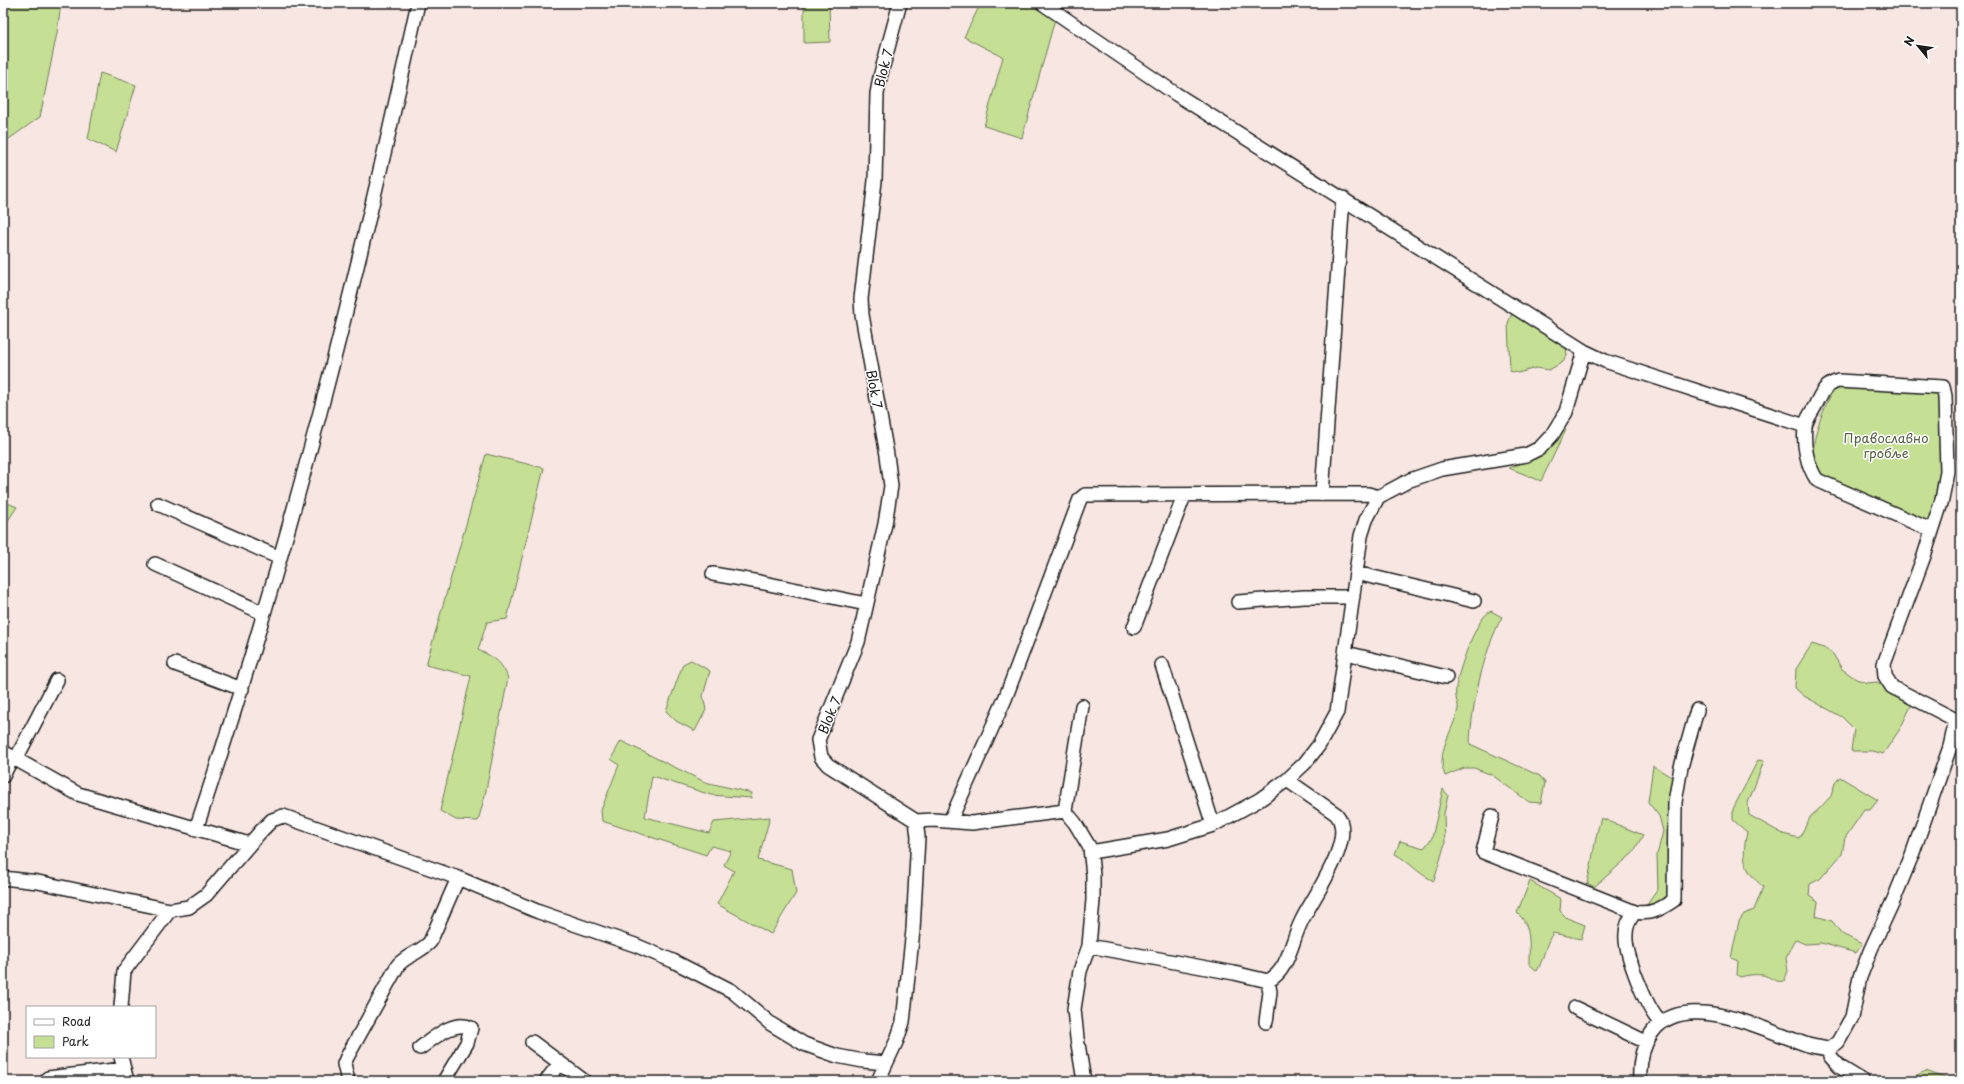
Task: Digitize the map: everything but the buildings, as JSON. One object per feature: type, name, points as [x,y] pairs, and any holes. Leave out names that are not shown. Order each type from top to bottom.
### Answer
[{"type":"street","points":[[196,829],[242,689],[307,464],[376,186],[418,3]]},
{"type":"street","name":"Blok 7","points":[[900,3],[880,77],[877,94],[875,181],[862,285],[862,315],[887,455],[891,486],[885,524],[858,642],[818,740],[820,757],[828,765],[916,821]]},
{"type":"street","points":[[1042,3],[1176,94],[1584,351],[1605,361],[1805,426]]},
{"type":"street","points":[[1322,494],[1343,198]]},
{"type":"street","points":[[1091,852],[1168,839],[1213,825],[1259,800],[1287,780],[1305,763],[1319,745],[1337,712],[1356,573],[1365,526],[1378,497],[1410,480],[1442,469],[1526,455],[1540,448],[1552,435],[1566,412],[1584,351]]},
{"type":"street","points":[[1640,1081],[1641,1055],[1646,1042],[1660,1022],[1678,1014],[1721,1015],[1754,1024],[1810,1046],[1829,1049],[1838,1042],[1852,1017],[1860,977],[1912,855],[1950,746],[1956,720],[1953,717],[1892,687],[1885,676],[1884,664],[1924,556],[1931,530],[1942,500],[1947,471],[1945,396],[1943,387],[1838,381],[1827,385],[1821,392],[1805,426],[1806,457],[1810,469],[1817,480],[1931,530]]},
{"type":"street","points":[[950,821],[1005,699],[1080,499],[1085,495],[1184,496],[1368,494],[1378,497]]},
{"type":"street","points":[[1134,627],[1184,496]]},
{"type":"street","points":[[158,504],[280,558]]},
{"type":"street","points":[[155,564],[263,612]]},
{"type":"street","points":[[1356,573],[1474,601]]},
{"type":"street","points":[[713,574],[866,604]]},
{"type":"street","points":[[1238,602],[1304,597],[1352,597]]},
{"type":"street","points":[[1346,653],[1446,677]]},
{"type":"street","points":[[175,664],[242,689]]},
{"type":"street","points":[[1162,666],[1213,825]]},
{"type":"street","points":[[3,776],[11,756],[57,680]]},
{"type":"street","points":[[1082,706],[1065,811],[1091,852],[1093,900],[1089,946],[1080,971],[1074,1009],[1084,1081]]},
{"type":"street","points":[[1492,816],[1483,852],[1635,912],[1645,914],[1660,910],[1674,900],[1675,802],[1681,767],[1697,710]]},
{"type":"street","points":[[11,756],[78,794],[249,844]]},
{"type":"street","points":[[1089,946],[1234,973],[1268,981],[1276,977],[1282,970],[1301,922],[1327,877],[1341,840],[1342,828],[1341,819],[1336,814],[1287,780]]},
{"type":"street","points":[[878,1081],[898,1040],[903,1022],[913,930],[918,837],[916,821],[950,821],[972,823],[1065,811]]},
{"type":"street","points":[[3,878],[38,882],[170,910],[189,907],[206,895],[249,844],[272,820],[283,816],[458,878],[539,912],[673,961],[732,991],[771,1024],[804,1044],[837,1056],[863,1061],[886,1063]]},
{"type":"street","points":[[347,1077],[344,1064],[347,1057],[398,965],[407,957],[425,948],[430,942],[458,878]]},
{"type":"street","points":[[121,1006],[124,971],[170,910]]},
{"type":"street","points":[[1635,912],[1629,920],[1625,935],[1628,956],[1652,1014],[1660,1022]]},
{"type":"street","points":[[1266,1022],[1270,992],[1268,981]]},
{"type":"street","points":[[1575,1008],[1646,1042]]},
{"type":"street","points":[[420,1048],[456,1026],[465,1025],[471,1028],[467,1044],[444,1081]]},
{"type":"street","points":[[532,1042],[584,1081]]},
{"type":"street","points":[[1829,1049],[1830,1056],[1840,1067],[1863,1081]]},
{"type":"street","points":[[546,1081],[560,1063]]},
{"type":"street","points":[[48,1078],[123,1069]]},
{"type":"green space","points":[[3,3],[61,3],[57,33],[40,117],[6,141],[3,141]]},
{"type":"green space","points":[[804,3],[829,3],[830,42],[804,43]]},
{"type":"green space","points":[[981,3],[1031,3],[1055,19],[1022,138],[984,126],[1003,57],[964,37]]},
{"type":"green space","points":[[100,73],[136,85],[116,152],[88,139]]},
{"type":"green space","points":[[1513,311],[1566,345],[1567,356],[1563,362],[1549,370],[1536,368],[1518,373],[1510,371],[1508,323]]},
{"type":"green space","name":"Православно гробље","points":[[1842,387],[1935,390],[1940,396],[1943,468],[1932,517],[1924,521],[1827,479],[1817,468],[1813,450],[1820,419],[1832,392]]},
{"type":"green space","points":[[1563,428],[1566,430],[1541,481],[1509,468],[1529,461]]},
{"type":"green space","points":[[486,454],[544,468],[507,619],[487,622],[478,650],[496,660],[508,678],[485,795],[478,821],[456,820],[440,811],[471,676],[426,665]]},
{"type":"green space","points":[[3,501],[17,507],[3,528]]},
{"type":"green space","points":[[1491,611],[1502,617],[1495,630],[1484,662],[1473,713],[1470,744],[1540,776],[1545,783],[1541,803],[1529,802],[1492,775],[1474,768],[1464,768],[1445,776],[1442,767],[1443,750],[1458,709],[1456,689],[1462,665],[1480,622]]},
{"type":"green space","points":[[1812,644],[1824,648],[1833,654],[1842,669],[1856,679],[1868,683],[1877,682],[1913,702],[1900,729],[1883,754],[1872,751],[1851,751],[1854,729],[1842,717],[1804,696],[1795,688],[1796,669]]},
{"type":"green space","points":[[691,660],[710,671],[703,696],[706,710],[695,731],[676,721],[666,711],[683,664]]},
{"type":"green space","points":[[621,741],[705,782],[752,793],[751,798],[711,795],[652,776],[645,817],[709,833],[714,822],[770,817],[758,860],[792,869],[796,893],[771,934],[717,904],[734,871],[724,865],[731,851],[711,846],[706,855],[602,821],[601,810],[619,765],[611,759]]},
{"type":"green space","points":[[1758,760],[1764,761],[1748,803],[1749,815],[1783,834],[1799,838],[1811,816],[1831,796],[1835,783],[1840,777],[1878,800],[1870,810],[1864,810],[1845,838],[1842,854],[1820,879],[1810,884],[1809,896],[1818,902],[1816,916],[1832,921],[1842,934],[1862,944],[1856,953],[1821,943],[1805,944],[1796,940],[1786,958],[1788,971],[1784,981],[1776,981],[1763,975],[1740,977],[1737,975],[1738,961],[1731,958],[1739,921],[1744,914],[1754,910],[1763,887],[1751,874],[1745,862],[1744,849],[1747,832],[1733,820],[1733,809]]},
{"type":"green space","points":[[1653,766],[1673,778],[1668,899],[1653,908],[1646,906],[1658,889],[1657,855],[1663,831],[1659,816],[1648,802]]},
{"type":"green space","points":[[1443,789],[1448,795],[1444,814],[1445,843],[1434,881],[1423,875],[1395,854],[1400,841],[1424,848],[1432,838]]},
{"type":"green space","points":[[1601,818],[1643,835],[1633,853],[1594,887],[1587,883]]},
{"type":"green space","points":[[1530,881],[1561,899],[1560,911],[1567,918],[1585,925],[1581,939],[1553,933],[1537,971],[1529,964],[1529,936],[1525,923],[1517,913]]},
{"type":"green space","points":[[1926,1071],[1953,1081],[1903,1081]]}]
